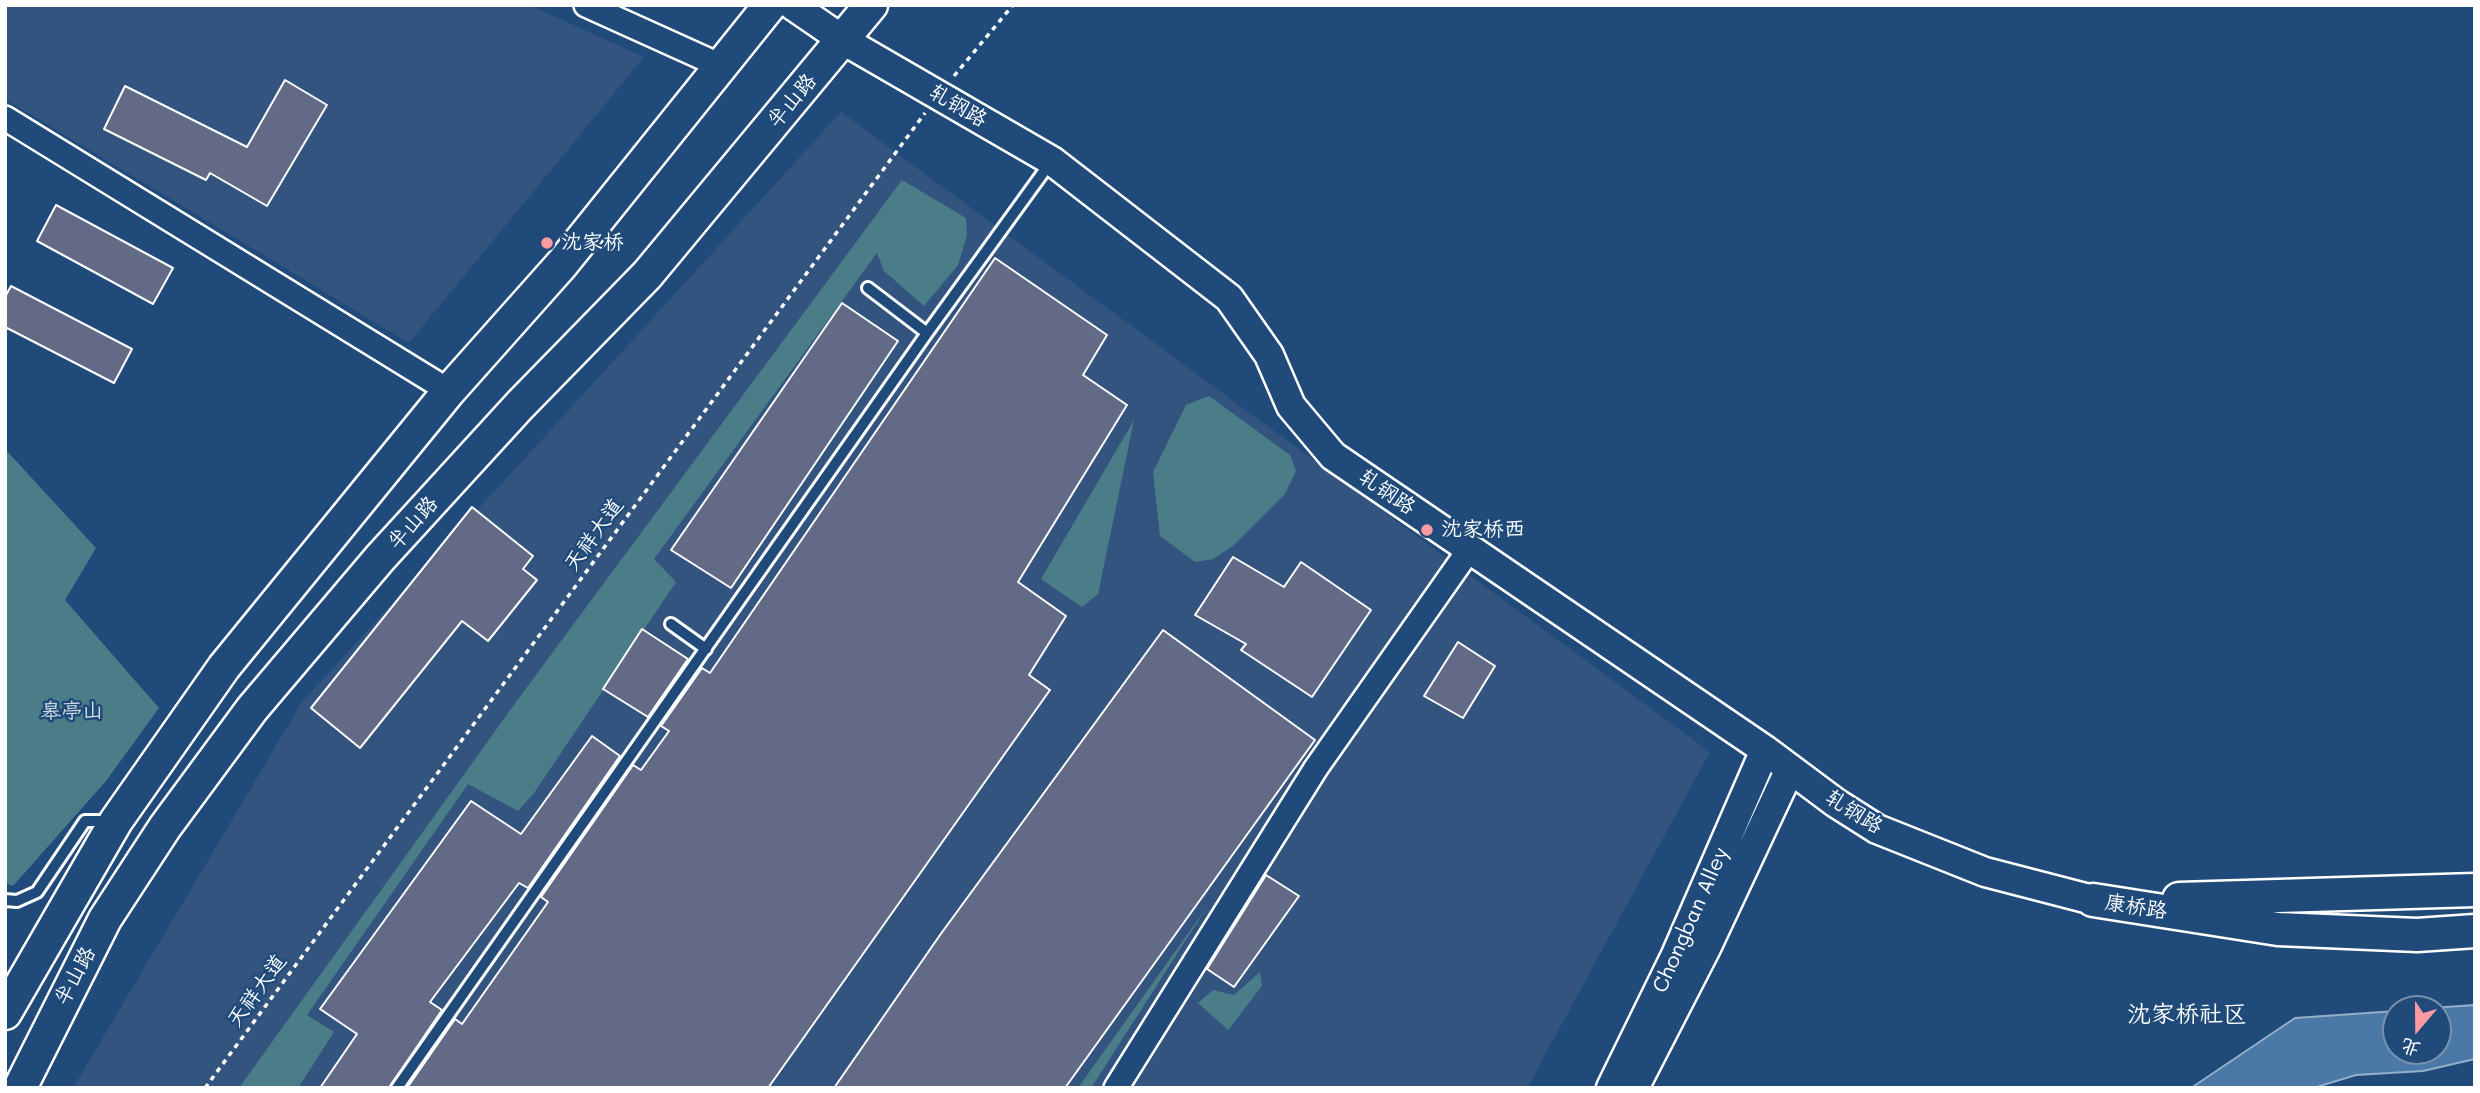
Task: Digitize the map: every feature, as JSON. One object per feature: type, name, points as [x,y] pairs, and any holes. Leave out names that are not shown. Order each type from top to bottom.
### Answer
[{"type":"main road","name":"半山路","points":[[5,1013],[116,821],[224,667],[450,391],[562,264],[770,5]]},
{"type":"main road","name":"半山路","points":[[20,1088],[105,919],[165,827],[252,709],[380,558],[510,415],[648,275],[871,5]]},
{"type":"main road","name":"康桥路","points":[[2093,901],[2475,890]]},
{"type":"main road","name":"康桥路","points":[[2093,901],[2278,929],[2417,935],[2475,931]]},
{"type":"street","points":[[586,5],[721,66]]},
{"type":"street","name":"轧钢路","points":[[792,5],[842,40],[1052,161],[1229,298],[1269,355],[1291,406],[1333,456],[1469,550],[1877,829],[1984,872],[2093,901]]},
{"type":"street","points":[[5,118],[450,391]]},
{"type":"street","points":[[1116,1088],[1196,965],[1302,790],[1469,550]]},
{"type":"street","name":"Chongban Alley","points":[[1611,1088],[1675,957],[1765,750]]},
{"type":"street","name":"Chongban Alley","points":[[1634,1088],[1706,948],[1790,769]]},
{"type":"lane","points":[[397,1088],[927,333],[1052,161]]},
{"type":"lane","points":[[867,288],[927,333]]},
{"type":"lane","points":[[671,624],[706,649]]},
{"type":"lane","points":[[5,900],[17,901],[37,892],[85,821],[116,821]]},
{"type":"path","name":"天祥大道","points":[[205,1088],[939,94],[1013,5]]},
{"type":"shaded area","points":[[5,5],[529,5],[644,57],[409,343],[5,99]]},
{"type":"shaded area","points":[[841,112],[1710,752],[1527,1088],[73,1088],[302,702]]},
{"type":"shaded area","points":[[2475,1005],[2475,1059],[2452,1064],[2452,1007]]},
{"type":"shaded area","points":[[2382,1012],[2382,1065],[2449,1065],[2423,1071],[2356,1075],[2313,1088],[2191,1088],[2295,1018]]},
{"type":"green space","points":[[902,180],[966,218],[967,235],[958,265],[924,306],[884,271],[877,253],[654,559],[676,582],[534,793],[518,811],[468,784],[307,1015],[334,1032],[298,1088],[239,1088],[516,702]]},
{"type":"green space","points":[[1209,396],[1290,455],[1296,471],[1285,494],[1234,545],[1213,559],[1195,562],[1160,536],[1153,472],[1186,405]]},
{"type":"green space","points":[[1134,420],[1098,594],[1082,607],[1041,579]]},
{"type":"green space","name":"皋亭山","points":[[5,449],[96,548],[65,600],[159,708],[106,781],[13,886],[5,883]]},
{"type":"green space","points":[[1209,904],[1091,1088],[1078,1088]]},
{"type":"green space","points":[[1260,972],[1262,986],[1228,1030],[1198,1003],[1213,990],[1234,995]]},
{"type":"building","points":[[285,80],[327,105],[267,206],[210,173],[206,180],[104,129],[125,86],[247,147]]},
{"type":"building","points":[[56,205],[173,268],[153,304],[37,241]]},
{"type":"building","points":[[995,258],[1107,335],[1083,375],[1127,405],[1018,582],[1066,616],[1029,675],[1050,690],[768,1088],[407,1088],[455,1019],[462,1024],[548,902],[541,897],[633,765],[641,770],[669,731],[661,726],[702,668],[710,673]]},
{"type":"building","points":[[11,286],[132,349],[114,383],[5,327],[5,297]]},
{"type":"building","points":[[842,303],[898,341],[731,588],[671,550]]},
{"type":"building","points":[[472,507],[533,556],[523,569],[537,580],[488,641],[462,621],[360,748],[311,708]]},
{"type":"building","points":[[1233,557],[1284,587],[1301,562],[1371,610],[1312,697],[1241,650],[1246,644],[1195,615]]},
{"type":"building","points":[[642,629],[688,659],[648,717],[603,689]]},
{"type":"building","points":[[1163,630],[1315,740],[1065,1088],[834,1088],[940,935]]},
{"type":"building","points":[[1458,642],[1495,666],[1463,718],[1424,696]]},
{"type":"building","points":[[592,736],[620,756],[528,888],[519,883],[430,1002],[442,1010],[389,1088],[320,1088],[357,1034],[320,1009],[471,801],[521,834]]},
{"type":"building","points":[[1266,875],[1299,896],[1234,987],[1207,969]]},
{"type":"place","name":"沈家桥","points":[[547,243]]},
{"type":"place","name":"沈家桥西","points":[[1427,530]]},
{"type":"district","name":"沈家桥社区","points":[[2187,1015]]}]
